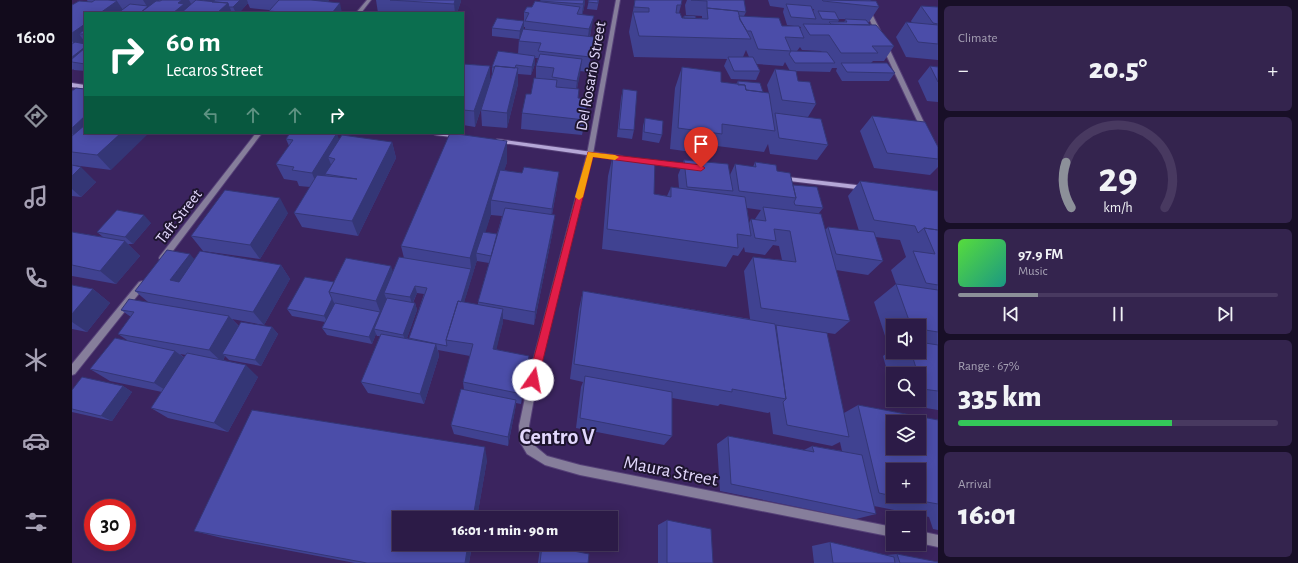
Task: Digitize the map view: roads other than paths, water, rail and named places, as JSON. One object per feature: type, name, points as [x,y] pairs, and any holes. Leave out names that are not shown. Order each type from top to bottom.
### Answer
[{"type":"street","points":[[359,12],[369,0]]},
{"type":"street","name":"Del Rosario Street","points":[[536,365],[590,154],[618,0]]},
{"type":"street","points":[[863,0],[928,138]]},
{"type":"street","points":[[72,85],[84,87]]},
{"type":"street","name":"Taft Street","points":[[156,267],[258,134]]},
{"type":"street","points":[[443,134],[466,137]]},
{"type":"street","points":[[489,140],[630,159]]},
{"type":"street","points":[[638,160],[701,168]]},
{"type":"street","points":[[772,177],[875,190]]},
{"type":"street","points":[[72,371],[146,279]]},
{"type":"street","name":"Maura Street","points":[[536,365],[524,426],[525,442],[531,450],[545,460],[580,470],[886,531]]},
{"type":"street","points":[[926,538],[938,541]]},
{"type":"district","name":"Centro V","points":[[557,436]]}]
